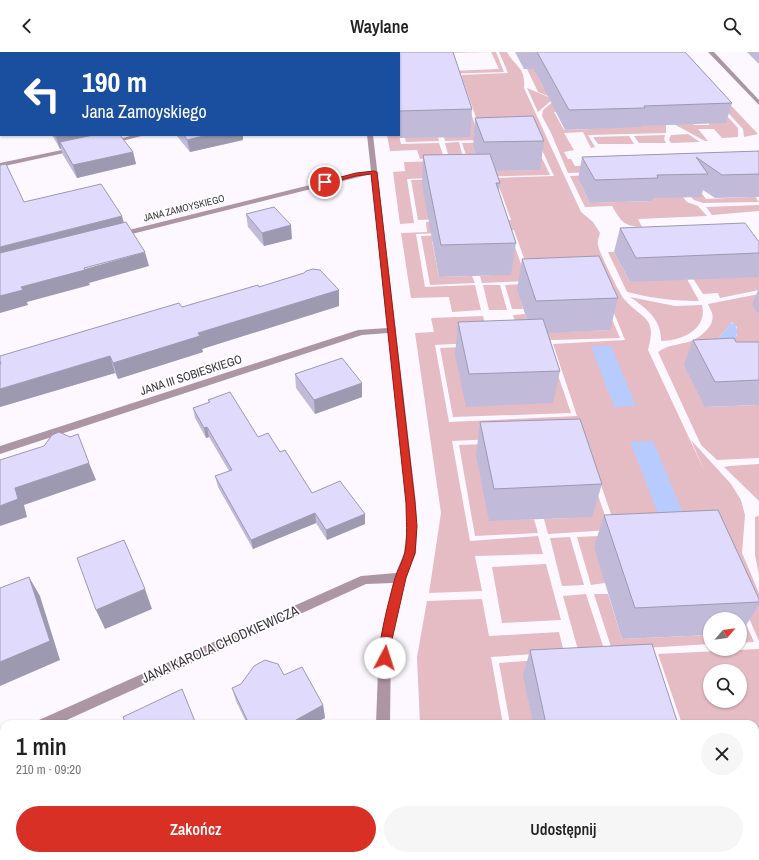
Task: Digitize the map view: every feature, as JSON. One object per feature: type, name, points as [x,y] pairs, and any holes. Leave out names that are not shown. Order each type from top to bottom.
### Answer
[{"type":"street","points":[[711,52],[759,103]]},
{"type":"street","points":[[105,143],[137,136]]},
{"type":"street","points":[[370,136],[411,503],[412,526],[410,553],[400,578],[385,644],[383,720]]},
{"type":"street","points":[[0,165],[82,148]]},
{"type":"street","name":"JANA ZAMOYSKIEGO","points":[[116,236],[356,174],[374,172]]},
{"type":"street","name":"JANA III SOBIESKIEGO","points":[[0,450],[361,332],[391,330]]},
{"type":"street","name":"JANA KAROLA CHODKIEWICZA","points":[[53,720],[365,579],[400,578]]},
{"type":"shaded area","points":[[435,52],[491,52],[444,53]]},
{"type":"shaded area","points":[[491,52],[496,52],[504,72],[442,74],[449,71],[499,69]]},
{"type":"shaded area","points":[[499,52],[507,52],[522,71],[524,88],[581,212],[593,222],[600,233],[598,242],[599,249],[605,264],[625,300],[647,320],[650,325],[651,331],[648,350],[705,472],[691,440],[731,484],[741,500],[745,515],[742,553],[759,593],[759,641],[708,525],[616,529],[584,435],[452,441],[470,541],[538,536],[543,554],[475,556],[482,591],[429,593],[441,513],[415,333],[434,332],[431,318],[483,316],[489,342],[435,345],[449,422],[577,416],[553,344],[625,340],[600,279],[532,281],[514,230],[416,234],[425,287],[475,285],[481,310],[452,312],[449,297],[411,298],[401,233],[427,232],[426,222],[511,220],[496,178],[554,176],[537,139],[484,140],[461,75],[508,73]]},
{"type":"shaded area","points":[[617,66],[627,78],[629,88],[633,90],[625,96],[597,92],[626,97],[617,101],[590,104],[609,103],[618,101],[627,98],[643,104],[664,121],[666,125],[666,133],[588,135],[595,147],[591,148],[583,132],[564,133],[574,150],[564,152],[575,166],[637,164],[633,157],[641,157],[648,166],[657,170],[568,173],[542,116],[543,110],[555,100],[562,101],[553,99],[568,95],[553,98],[538,92],[527,69]],"holes":[[[602,70],[614,70],[624,83],[613,83],[613,85],[586,84],[591,93],[576,94],[586,92],[581,84],[543,87],[536,72],[603,72]],[[563,101],[589,103],[588,104],[596,113],[641,110],[652,125],[639,126],[640,127],[591,127],[592,129],[564,130],[554,112],[580,111],[581,113],[588,113],[582,104]]]},
{"type":"shaded area","points":[[527,88],[553,99],[538,112]]},
{"type":"shaded area","points":[[710,93],[719,93],[758,134],[744,137],[743,129]]},
{"type":"shaded area","points":[[712,100],[738,128],[738,137],[722,138],[714,129],[698,129],[708,141],[705,141],[672,123],[690,119],[694,125],[709,125]]},
{"type":"shaded area","points":[[470,110],[480,140],[445,141],[444,137],[470,136],[438,137],[439,141],[406,142],[400,112]]},
{"type":"shaded area","points":[[688,134],[700,142],[671,143],[669,140],[671,135]]},
{"type":"shaded area","points":[[665,135],[664,139],[666,143],[639,143],[634,136]]},
{"type":"shaded area","points":[[387,136],[399,136],[401,144],[439,143],[444,158],[420,159],[417,150],[390,151]]},
{"type":"shaded area","points":[[629,136],[634,144],[598,144],[593,137]]},
{"type":"shaded area","points":[[534,141],[550,175],[473,177],[481,171],[540,170],[473,146],[476,158],[467,158],[462,143]]},
{"type":"shaded area","points":[[459,142],[463,158],[449,158],[445,143]]},
{"type":"shaded area","points":[[444,161],[448,177],[407,179],[414,223],[400,224],[393,172],[405,171],[404,162]]},
{"type":"shaded area","points":[[593,175],[578,179],[590,203],[651,201],[651,198],[666,176],[687,202],[698,206],[707,216],[638,219],[642,227],[627,224],[620,219],[612,206],[585,207],[570,176]]},
{"type":"shaded area","points":[[689,176],[706,199],[751,197],[754,195],[759,202],[703,203],[694,200],[684,190]]},
{"type":"shaded area","points":[[449,179],[505,217],[418,220],[411,180]]},
{"type":"shaded area","points":[[759,205],[759,211],[712,215],[706,207]]},
{"type":"shaded area","points":[[510,233],[527,281],[482,283],[480,276],[511,274],[500,239],[432,241],[439,277],[472,276],[475,283],[430,285],[421,236]]},
{"type":"shaded area","points":[[608,252],[614,252],[630,282],[686,277],[699,301],[662,299],[627,292]]},
{"type":"shaded area","points":[[759,258],[759,290],[720,298],[718,293],[703,294],[692,277]]},
{"type":"shaded area","points":[[596,281],[620,338],[521,341],[513,315],[525,314],[531,333],[610,330],[518,290],[523,309],[512,309],[505,285]]},
{"type":"shaded area","points":[[483,285],[500,285],[507,310],[489,310]]},
{"type":"shaded area","points":[[759,294],[755,308],[759,315],[759,366],[705,407],[759,405],[759,458],[717,460],[701,445],[658,352],[697,338],[706,331],[713,318],[708,304]],"holes":[[[732,322],[737,327],[737,336],[717,340]]]},
{"type":"shaded area","points":[[630,297],[675,306],[702,305],[703,314],[697,327],[691,332],[677,339],[661,341],[659,327],[652,315]]},
{"type":"shaded area","points":[[547,343],[571,413],[453,417],[440,348]]},
{"type":"shaded area","points":[[579,440],[610,530],[548,534],[544,519],[592,517],[534,519],[538,533],[475,536],[459,445]]},
{"type":"shaded area","points":[[759,464],[759,501],[724,467]]},
{"type":"shaded area","points":[[759,516],[759,575],[755,555],[755,517]]},
{"type":"shaded area","points":[[705,531],[741,612],[714,612],[605,583],[591,585],[577,537]]},
{"type":"shaded area","points":[[570,537],[584,585],[562,586],[550,538]]},
{"type":"shaded area","points":[[546,564],[561,620],[502,623],[492,567]]},
{"type":"shaded area","points":[[586,594],[604,649],[578,650],[563,596]]},
{"type":"shaded area","points":[[594,594],[608,594],[622,639],[703,635],[703,644],[612,650]]},
{"type":"shaded area","points":[[482,599],[489,636],[559,632],[564,652],[491,657],[502,720],[420,720],[417,657],[427,601]]},
{"type":"shaded area","points":[[747,626],[754,642],[747,642]]},
{"type":"shaded area","points":[[759,649],[759,720],[681,720],[658,654],[703,652],[703,656],[747,656],[747,650]]},
{"type":"shaded area","points":[[568,658],[524,676],[532,720],[509,720],[499,663]]},
{"type":"water","points":[[731,323],[735,324],[737,330],[734,340],[717,340]]},
{"type":"water","points":[[591,346],[611,346],[636,406],[614,407]]},
{"type":"water","points":[[653,441],[686,520],[661,521],[630,442]]},
{"type":"building","points":[[400,52],[453,52],[472,109],[400,111]]},
{"type":"building","points":[[537,52],[685,52],[732,103],[644,106],[645,108],[569,110]]},
{"type":"building","points":[[533,116],[544,141],[484,142],[475,118]]},
{"type":"building","points":[[88,136],[121,136],[133,152],[73,165],[60,142]]},
{"type":"building","points":[[185,136],[204,136],[187,140]]},
{"type":"building","points":[[759,151],[759,174],[722,175],[696,157],[708,174],[657,175],[658,178],[595,180],[582,157]]},
{"type":"building","points":[[490,154],[500,183],[496,183],[516,243],[441,245],[423,155]]},
{"type":"building","points":[[6,164],[24,202],[101,184],[122,216],[0,247],[0,165]]},
{"type":"building","points":[[274,207],[291,225],[262,233],[246,214]]},
{"type":"building","points":[[126,222],[145,252],[21,287],[23,290],[0,296],[0,253]]},
{"type":"building","points":[[745,223],[759,242],[759,253],[636,258],[620,228]]},
{"type":"building","points":[[599,256],[618,298],[536,301],[522,259]]},
{"type":"building","points":[[313,269],[320,270],[339,290],[198,333],[200,336],[113,363],[110,356],[0,389],[0,356],[179,303],[182,307],[258,285],[259,287]]},
{"type":"building","points":[[543,319],[560,371],[469,374],[458,322]]},
{"type":"building","points":[[734,338],[736,342],[759,342],[759,380],[715,382],[693,340]]},
{"type":"building","points":[[342,358],[362,383],[314,400],[295,374]]},
{"type":"building","points":[[230,392],[258,437],[268,433],[280,452],[285,450],[312,493],[340,481],[365,514],[326,530],[315,513],[251,540],[215,476],[232,470],[207,427],[204,428],[193,408],[210,402],[208,400]]},
{"type":"building","points":[[580,419],[602,484],[494,489],[480,422]]},
{"type":"building","points":[[59,432],[70,437],[78,434],[89,463],[15,488],[18,499],[0,506],[0,460],[44,446],[52,435]]},
{"type":"building","points":[[718,510],[759,599],[759,602],[635,608],[604,515]]},
{"type":"building","points":[[124,540],[145,589],[96,610],[77,558]]},
{"type":"building","points":[[29,577],[50,641],[0,662],[0,588]]},
{"type":"building","points":[[652,644],[677,720],[545,720],[530,650]]},
{"type":"building","points":[[265,660],[278,664],[284,675],[302,667],[323,705],[296,720],[247,720],[232,688],[241,684],[254,666]]},
{"type":"building","points":[[182,689],[194,720],[124,720],[123,717]]},
{"type":"route","points":[[325,182],[356,174],[374,172],[411,503],[412,526],[410,553],[400,578],[385,644],[385,658]]}]
